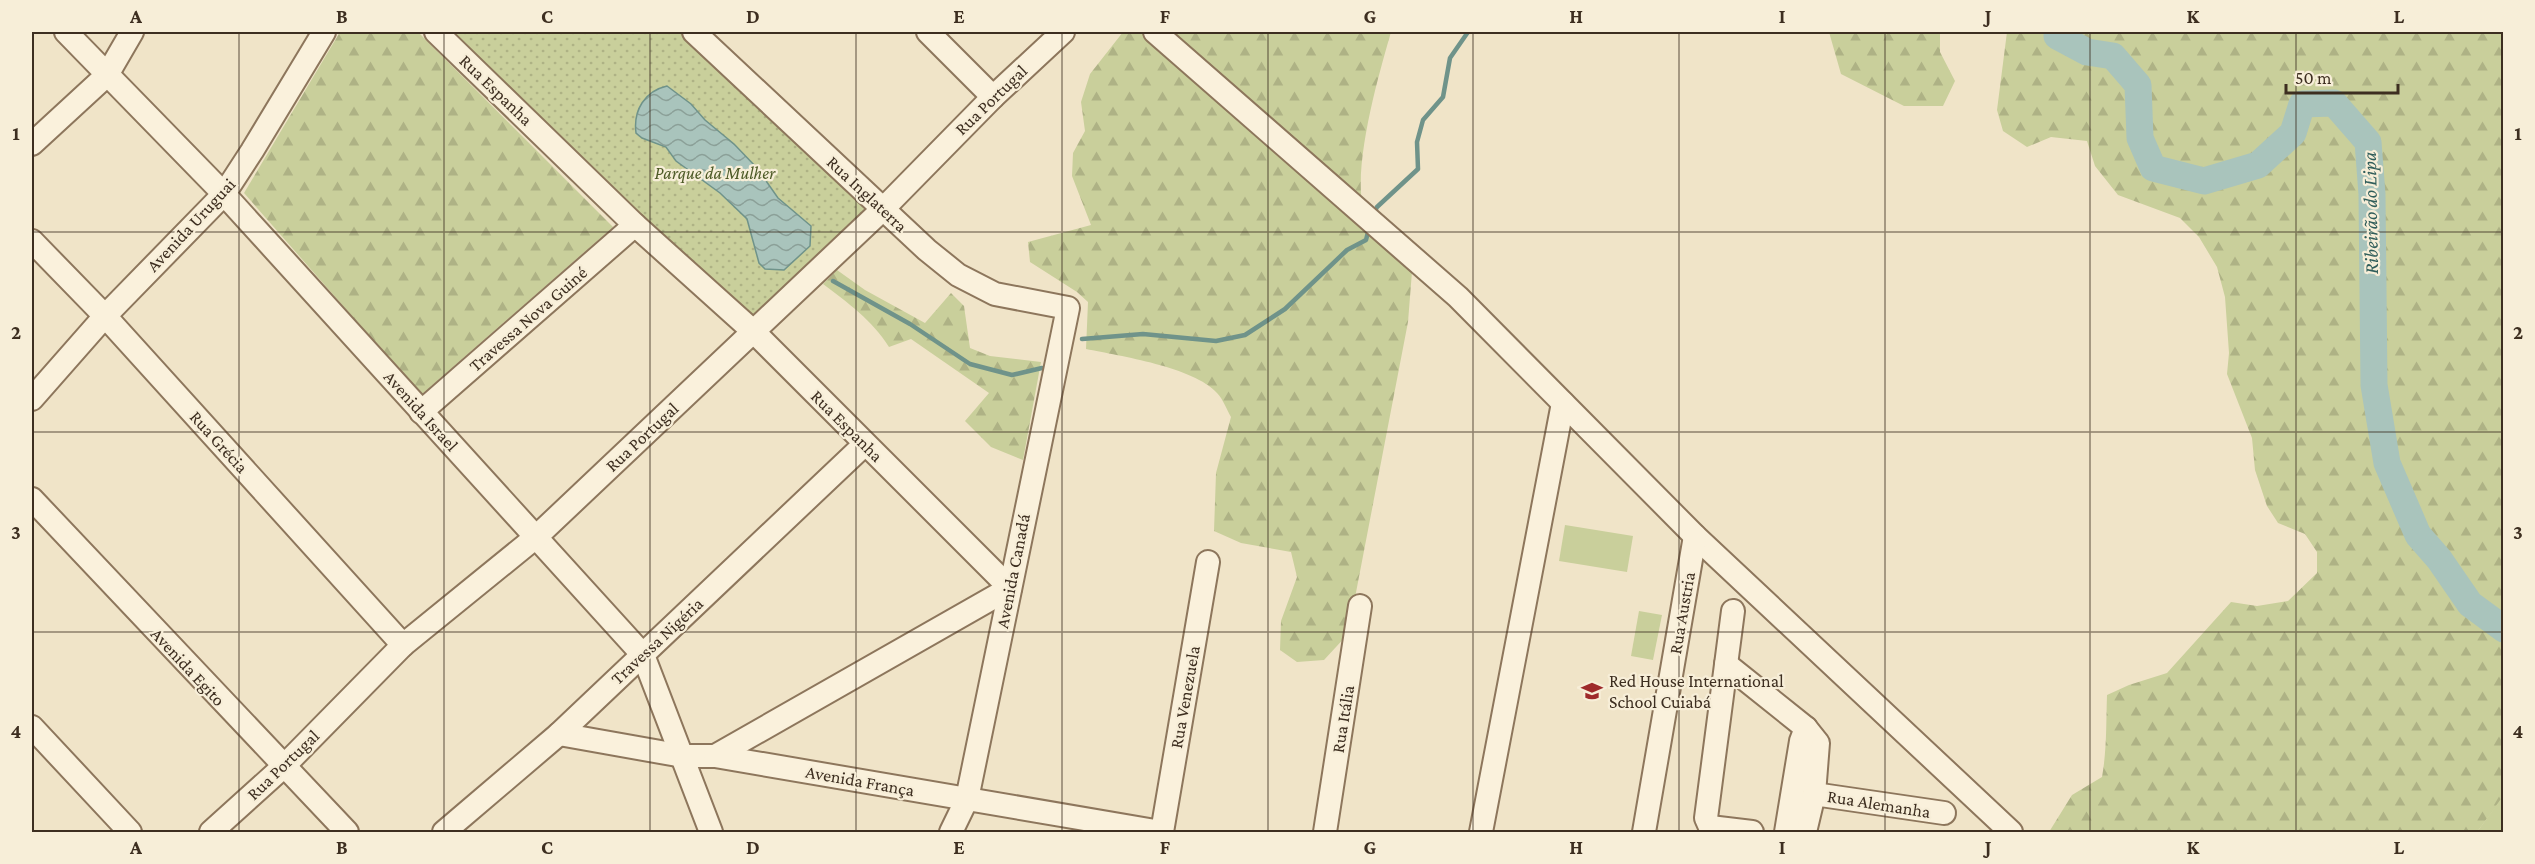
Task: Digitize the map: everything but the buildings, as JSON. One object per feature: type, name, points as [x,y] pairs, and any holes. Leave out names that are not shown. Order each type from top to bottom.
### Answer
[{"type":"street","name":"Avenida Israel","points":[[66,32],[224,194],[643,656],[711,832]]},
{"type":"street","points":[[32,144],[107,75],[132,32]]},
{"type":"street","name":"Avenida Uruguai","points":[[32,399],[105,316],[224,194],[324,32]]},
{"type":"street","name":"Rua Espanha","points":[[436,32],[634,225],[754,332],[1010,588]]},
{"type":"street","name":"Rua Inglaterra","points":[[694,32],[883,209],[958,275],[995,294],[1068,308]]},
{"type":"street","points":[[928,32],[993,97]]},
{"type":"street","name":"Rua Portugal","points":[[211,832],[283,767],[403,645],[536,537],[883,209],[993,97],[1063,32]]},
{"type":"street","points":[[1155,32],[1458,297],[1695,536],[2011,832]]},
{"type":"street","name":"Travessa Nova Guiné","points":[[421,412],[634,225]]},
{"type":"street","name":"Rua Grécia","points":[[32,241],[105,316],[403,645]]},
{"type":"street","name":"Avenida Canadá","points":[[951,832],[967,800],[1068,308]]},
{"type":"street","points":[[1481,832],[1563,403]]},
{"type":"street","name":"Travessa Nigéria","points":[[454,829],[643,656],[865,444]]},
{"type":"street","name":"Avenida Egito","points":[[32,499],[283,767],[347,832]]},
{"type":"street","name":"Rua Austria","points":[[1644,832],[1695,536]]},
{"type":"street","name":"Rua Venezuela","points":[[1161,832],[1208,562]]},
{"type":"street","points":[[715,756],[1010,588]]},
{"type":"street","name":"Rua Itália","points":[[1325,832],[1360,606]]},
{"type":"street","points":[[1733,612],[1706,818],[1710,827],[1752,832]]},
{"type":"street","name":"Rua Alemanha","points":[[1726,664],[1806,728],[1818,743],[1814,794],[1805,832]]},
{"type":"street","points":[[32,727],[130,832]]},
{"type":"street","points":[[1786,832],[1801,741],[1806,728]]},
{"type":"street","name":"Avenida França","points":[[559,734],[683,756],[715,756],[1161,832]]},
{"type":"street","name":"Rua Alemanha","points":[[1814,794],[1944,813]]},
{"type":"green space","points":[[340,32],[418,32],[613,227],[421,395],[244,193]]},
{"type":"green space","name":"Parque da Mulher","points":[[443,32],[689,32],[874,209],[751,324]]},
{"type":"green space","points":[[1123,32],[1391,32],[1367,130],[1362,159],[1361,185],[1363,208],[1370,224],[1413,259],[1408,322],[1348,634],[1324,660],[1297,662],[1280,650],[1281,621],[1297,577],[1291,552],[1241,543],[1214,531],[1216,473],[1231,417],[1219,395],[1206,384],[1174,369],[1086,349],[1088,302],[1077,292],[1030,262],[1028,242],[1091,225],[1072,176],[1073,153],[1085,131],[1081,102],[1090,74]]},
{"type":"green space","points":[[1829,32],[1940,32],[1940,52],[1955,81],[1943,106],[1904,106],[1841,74]]},
{"type":"green space","points":[[2007,32],[2503,32],[2504,796],[2477,832],[2049,832],[2072,795],[2102,777],[2106,746],[2107,695],[2129,685],[2167,673],[2231,602],[2257,606],[2288,601],[2317,573],[2317,552],[2305,534],[2278,523],[2267,506],[2255,470],[2252,438],[2227,374],[2229,353],[2225,297],[2217,267],[2199,237],[2180,218],[2118,195],[2095,166],[2087,141],[2051,137],[2027,147],[2003,131],[1997,110]]},
{"type":"green space","points":[[837,270],[865,290],[925,323],[951,293],[964,306],[970,348],[990,356],[1041,362],[1023,460],[991,447],[965,421],[989,393],[911,339],[889,347],[867,320],[823,284]]},
{"type":"green space","points":[[1565,525],[1633,536],[1627,572],[1559,561]]},
{"type":"green space","points":[[1639,611],[1662,615],[1653,660],[1631,656]]},
{"type":"green space","points":[[2503,796],[2503,832],[2477,832]]},
{"type":"water","points":[[667,86],[691,104],[705,120],[734,144],[757,168],[778,198],[811,226],[810,246],[784,270],[765,269],[759,263],[747,219],[720,193],[676,161],[666,147],[642,138],[636,133],[636,117],[642,103],[652,92]]},
{"type":"waterway","points":[[1373,215],[1377,207],[1418,169],[1417,142],[1423,120],[1443,97],[1450,58],[1468,32]]},
{"type":"waterway","name":"Ribeirão do Lipa","points":[[2058,32],[2057,36],[2087,52],[2113,56],[2138,85],[2140,138],[2153,168],[2204,181],[2258,165],[2293,133],[2302,104],[2334,103],[2368,142],[2372,194],[2374,385],[2387,463],[2418,535],[2439,559],[2470,604],[2504,629]]},
{"type":"waterway","points":[[1082,339],[1143,334],[1216,341],[1245,335],[1285,309],[1347,250],[1366,240],[1369,228]]},
{"type":"waterway","points":[[833,281],[910,324],[970,364],[1012,375],[1042,368]]},
{"type":"place","name":"Red House International School Cuiabá","points":[[1592,691]]}]
